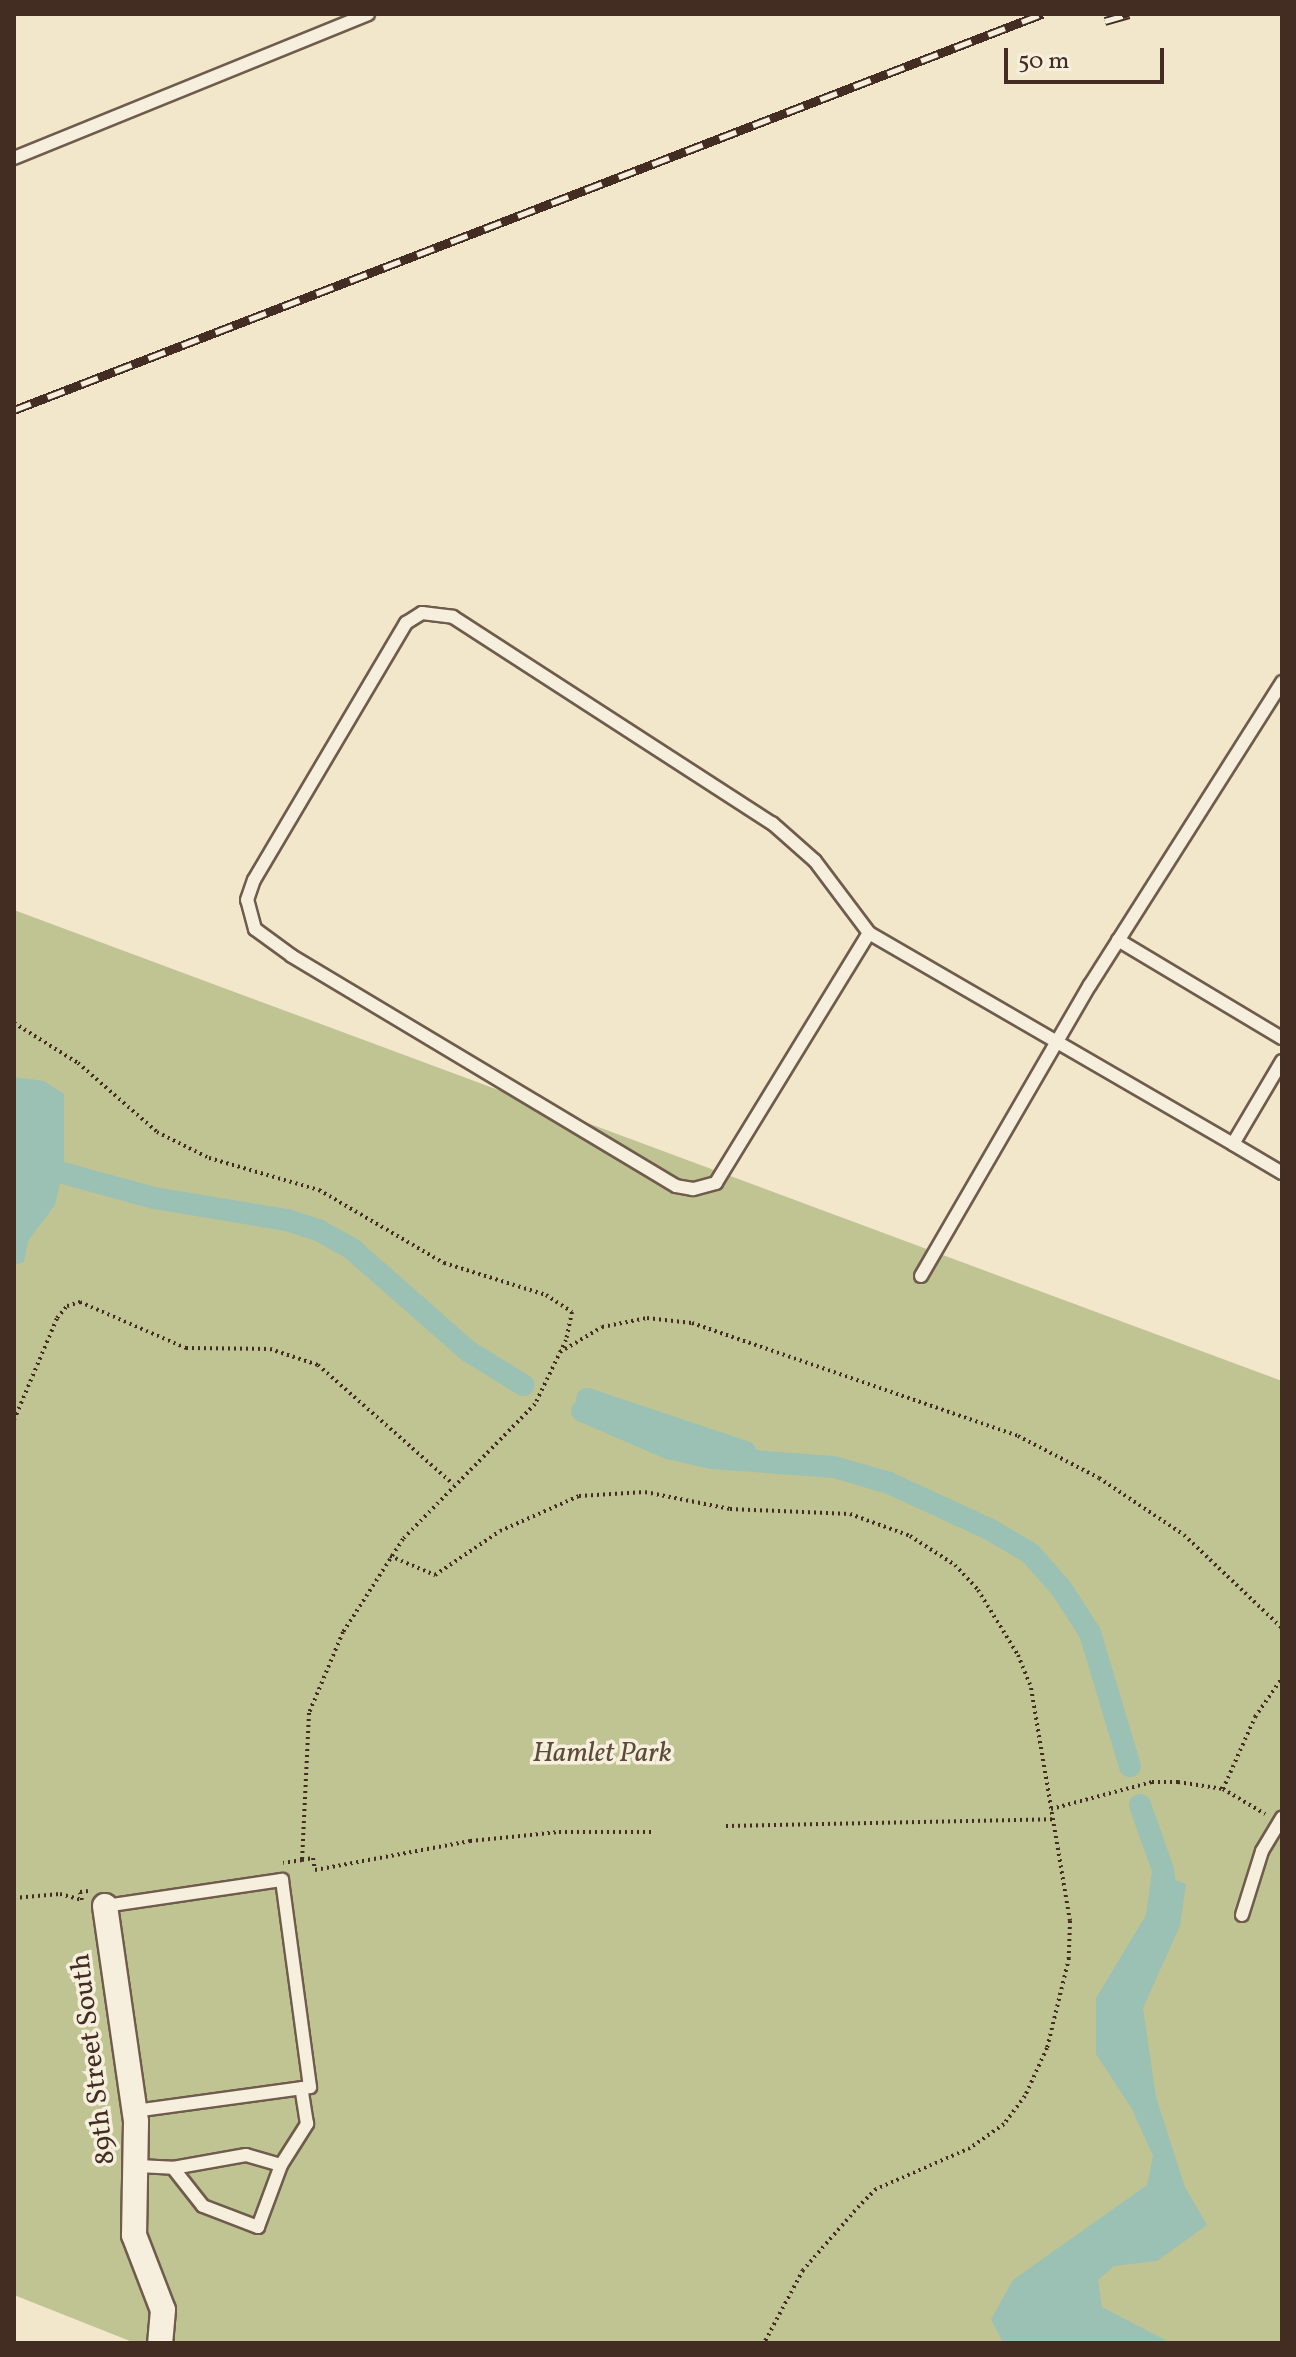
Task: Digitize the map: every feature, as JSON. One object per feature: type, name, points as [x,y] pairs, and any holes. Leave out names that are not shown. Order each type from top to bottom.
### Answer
[{"type":"street","name":"89th Street South","points":[[91,1902],[134,2111],[138,2166],[134,2235],[163,2310],[160,2343]]},
{"type":"lane","points":[[14,158],[368,14]]},
{"type":"lane","points":[[869,933],[716,1183],[693,1189],[676,1186],[292,956],[255,929],[247,900],[254,880],[398,637],[422,613],[453,617],[772,823],[815,861],[869,933],[1282,1173]]},
{"type":"lane","points":[[921,1276],[1118,940],[1282,682]]},
{"type":"lane","points":[[1118,940],[1282,1038]]},
{"type":"lane","points":[[1233,1144],[1282,1061]]},
{"type":"lane","points":[[1242,1915],[1262,1851],[1282,1818]]},
{"type":"lane","points":[[91,1902],[282,1880],[310,2087],[134,2111]]},
{"type":"lane","points":[[173,2168],[203,2206],[258,2227],[281,2165],[307,2124],[301,2088]]},
{"type":"lane","points":[[138,2166],[173,2168],[246,2155],[281,2165]]},
{"type":"path","points":[[14,1023],[78,1063],[106,1085],[129,1112],[170,1139],[209,1158],[319,1190],[444,1263],[563,1302],[572,1312],[572,1323],[535,1404],[453,1484],[390,1556],[343,1632],[309,1713],[302,1860]]},
{"type":"path","points":[[14,1420],[57,1318],[67,1306],[80,1302],[186,1348],[270,1349],[318,1365],[453,1484]]},
{"type":"path","points":[[558,1353],[602,1327],[647,1318],[692,1323],[1018,1436],[1099,1478],[1184,1535],[1282,1628]]},
{"type":"path","points":[[390,1556],[435,1575],[538,1511],[579,1496],[645,1492],[730,1509],[823,1511],[876,1522],[910,1536],[955,1565],[997,1617],[1031,1688],[1070,1921],[1069,1958],[1047,2048],[1025,2096],[1004,2124],[970,2148],[876,2189],[803,2270],[764,2343]]},
{"type":"path","points":[[1223,1789],[1255,1717],[1282,1678]]},
{"type":"path","points":[[1051,1809],[1152,1782],[1223,1789],[1245,1806]]},
{"type":"path","points":[[726,1826],[1053,1819]]},
{"type":"path","points":[[273,1865],[313,1858],[315,1870],[470,1841],[559,1832],[655,1832]]},
{"type":"path","points":[[14,1898],[60,1894],[91,1902]]},
{"type":"green space","name":"Hamlet Park","points":[[14,910],[1282,1381],[1282,2343],[135,2343],[14,2295]]},
{"type":"water","points":[[14,1077],[44,1081],[64,1094],[64,1167],[55,1205],[28,1241],[24,1262],[14,1265]]},
{"type":"water","points":[[1152,1871],[1186,1884],[1180,1926],[1143,2008],[1156,2097],[1185,2187],[1207,2225],[1157,2261],[1114,2266],[1098,2280],[1102,2307],[1171,2343],[1003,2343],[991,2319],[1013,2280],[1147,2185],[1153,2156],[1132,2109],[1096,2054],[1096,1998],[1146,1915]]},
{"type":"waterway","points":[[63,1173],[154,1198],[287,1220],[318,1230],[352,1249],[468,1351],[523,1385]]},
{"type":"waterway","points":[[587,1399],[745,1452]]},
{"type":"waterway","points":[[582,1411],[668,1448],[712,1458],[834,1467],[889,1483],[989,1529],[1030,1553],[1061,1588],[1090,1633],[1130,1766]]},
{"type":"waterway","points":[[1140,1805],[1163,1870],[1166,1895]]},
{"type":"railway","points":[[14,410],[1042,14]]},
{"type":"railway","points":[[1105,21],[1129,14]]}]
